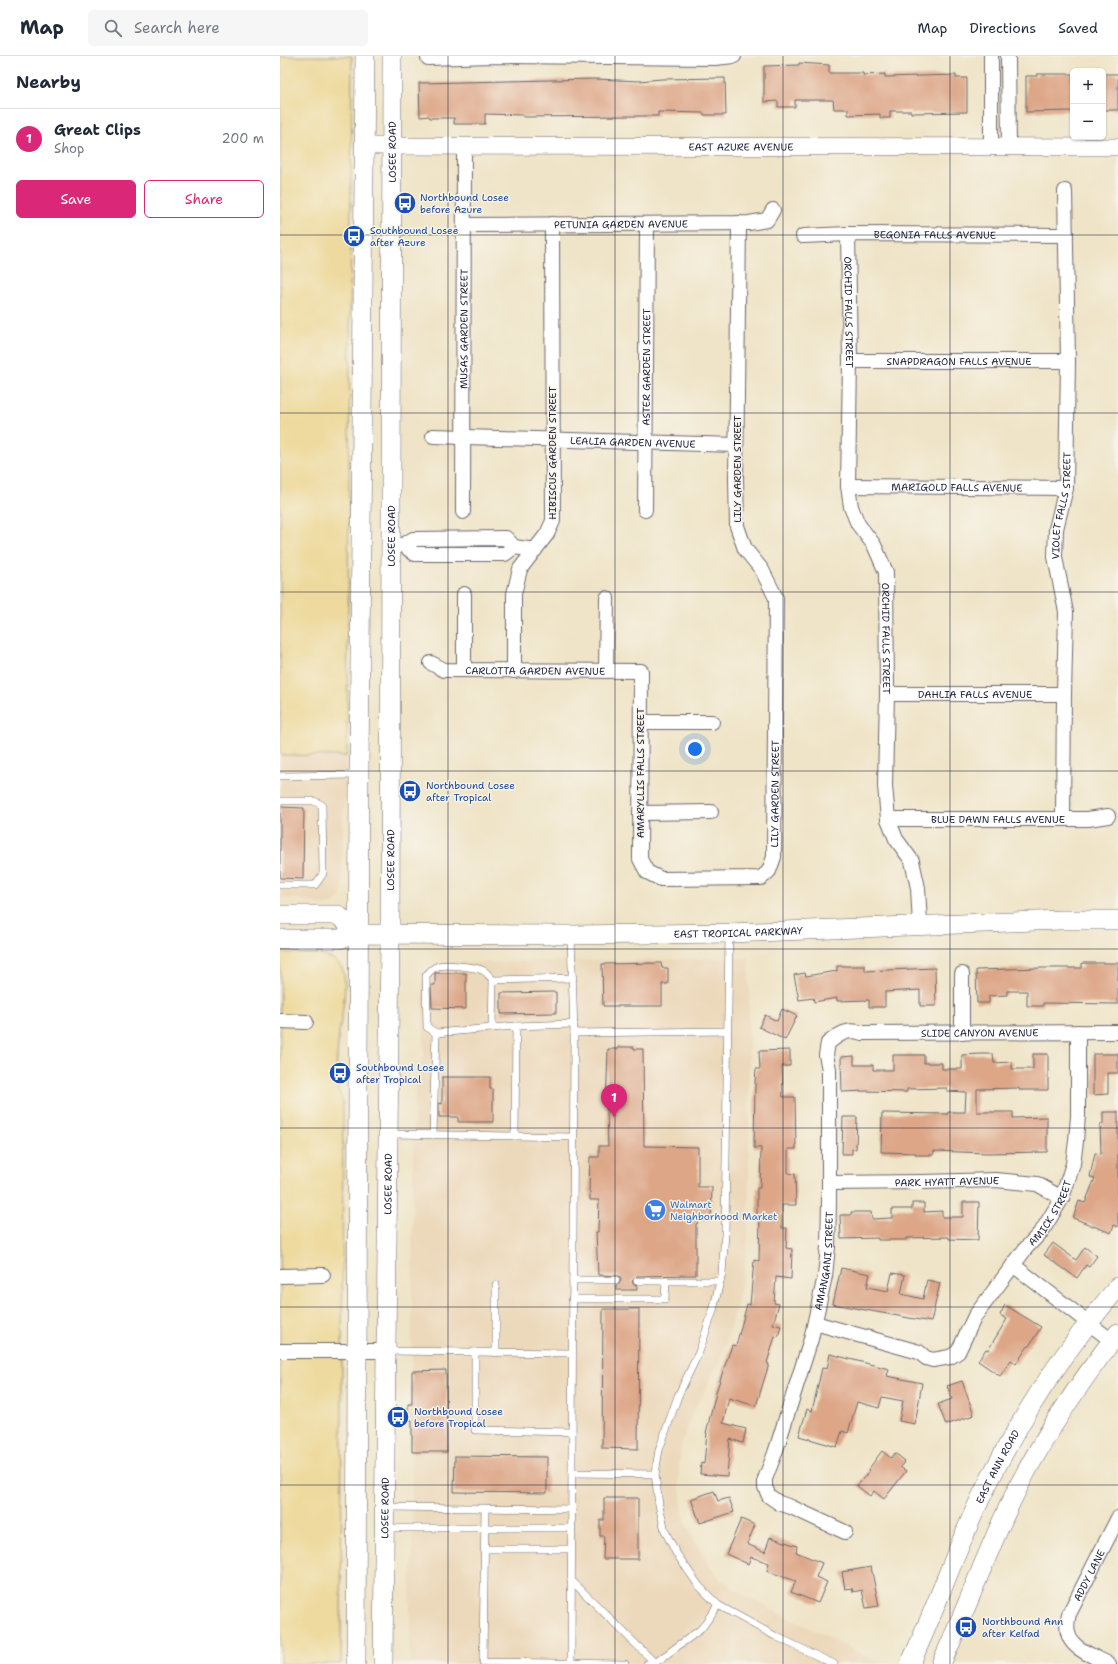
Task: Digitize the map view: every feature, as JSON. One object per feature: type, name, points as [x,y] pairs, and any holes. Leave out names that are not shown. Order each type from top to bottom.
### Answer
[{"type":"main road","points":[[356,1664],[359,774],[365,56]]},
{"type":"main road","name":"LOSEE ROAD","points":[[383,1664],[390,934],[397,546],[391,146],[392,56]]},
{"type":"main road","points":[[280,916],[338,915],[359,934]]},
{"type":"main road","name":"EAST TROPICAL PARKWAY","points":[[280,939],[339,939],[359,934],[571,935],[729,933],[1060,920],[1118,920]]},
{"type":"main road","name":"EAST ANN ROAD","points":[[910,1664],[957,1552],[992,1475],[1044,1387],[1089,1324],[1118,1287]]},
{"type":"main road","points":[[941,1664],[980,1570],[1012,1500],[1032,1462],[1068,1404],[1115,1337]]},
{"type":"street","points":[[428,58],[491,56],[628,56],[715,58],[734,56]]},
{"type":"street","points":[[990,56],[991,147]]},
{"type":"street","points":[[1008,56],[1009,147]]},
{"type":"street","name":"EAST AZURE AVENUE","points":[[364,146],[1118,147]]},
{"type":"street","name":"MUSAS GARDEN STREET","points":[[463,512],[464,147]]},
{"type":"street","name":"VIOLET FALLS STREET","points":[[1063,818],[1066,612],[1055,557],[1056,529],[1066,488],[1068,361],[1065,191]]},
{"type":"street","name":"PETUNIA GARDEN AVENUE","points":[[464,225],[739,223],[767,220],[773,210]]},
{"type":"street","name":"LILY GARDEN STREET","points":[[647,872],[661,878],[761,878],[769,871],[774,857],[776,598],[762,570],[745,549],[737,526],[736,444],[739,223]]},
{"type":"street","name":"HIBISCUS GARDEN STREET","points":[[514,670],[514,594],[520,569],[547,534],[553,521],[552,224]]},
{"type":"street","name":"ASTER GARDEN STREET","points":[[645,510],[648,224]]},
{"type":"street","name":"BEGONIA FALLS AVENUE","points":[[803,236],[848,234],[1066,235]]},
{"type":"street","name":"ORCHID FALLS STREET","points":[[848,234],[850,361],[848,486],[851,507],[858,524],[874,545],[886,572],[887,694],[885,786],[888,819],[896,839],[912,861],[918,888],[920,925]]},
{"type":"street","name":"SNAPDRAGON FALLS AVENUE","points":[[850,361],[1068,361]]},
{"type":"street","name":"LEALIA GARDEN AVENUE","points":[[433,436],[736,444]]},
{"type":"street","name":"MARIGOLD FALLS AVENUE","points":[[848,486],[1066,488]]},
{"type":"street","points":[[397,546],[413,539],[506,538],[514,548],[535,550]]},
{"type":"street","points":[[464,594],[464,670]]},
{"type":"street","points":[[606,598],[606,671]]},
{"type":"street","name":"CARLOTTA GARDEN AVENUE","points":[[431,663],[444,670],[641,671]]},
{"type":"street","name":"AMARYLLIS FALLS STREET","points":[[641,671],[640,859],[647,872]]},
{"type":"street","name":"DAHLIA FALLS AVENUE","points":[[887,694],[1064,694]]},
{"type":"street","points":[[640,722],[712,722]]},
{"type":"street","points":[[640,812],[711,812]]},
{"type":"street","name":"BLUE DAWN FALLS AVENUE","points":[[888,819],[1088,819],[1108,816]]},
{"type":"street","points":[[962,974],[962,1033]]},
{"type":"street","points":[[280,1021],[306,1022]]},
{"type":"street","name":"SLIDE CANYON AVENUE","points":[[841,1032],[1118,1032]]},
{"type":"street","name":"AMANGANI STREET","points":[[841,1032],[828,1043],[826,1055],[829,1070],[829,1183],[828,1247],[825,1276],[815,1323],[775,1453],[768,1469],[765,1479],[765,1487],[769,1496],[779,1503],[845,1532]]},
{"type":"street","name":"AMICK STREET","points":[[815,1323],[919,1352],[926,1358],[933,1360],[941,1359],[958,1352],[975,1316],[1013,1265],[1042,1231],[1062,1198],[1073,1164],[1076,1141],[1078,1116],[1078,1032]]},
{"type":"street","name":"PARK HYATT AVENUE","points":[[829,1183],[996,1180],[1037,1184],[1062,1198]]},
{"type":"street","points":[[1013,1265],[1089,1324],[1115,1337]]},
{"type":"street","points":[[280,1276],[323,1275]]},
{"type":"street","points":[[280,1351],[385,1351]]},
{"type":"street","name":"ADDY LANE","points":[[1109,1664],[1079,1650],[1072,1643],[1066,1625],[1069,1614],[1118,1518]]},
{"type":"lane","points":[[280,776],[359,774]]},
{"type":"lane","points":[[280,801],[314,801],[322,805],[323,874],[315,885],[280,885]]},
{"type":"lane","points":[[729,933],[725,1234],[720,1282],[713,1311],[699,1352],[678,1396],[661,1443],[655,1474],[659,1505],[665,1531],[676,1553],[699,1586],[718,1605],[822,1662],[834,1664]]},
{"type":"lane","points":[[571,935],[574,1024],[571,1664]]},
{"type":"lane","points":[[492,1028],[493,980],[484,971],[443,965],[437,966],[430,970],[426,976],[427,1028],[436,1033],[516,1026],[574,1024]]},
{"type":"lane","points":[[493,980],[572,978]]},
{"type":"lane","points":[[515,1136],[516,1026]]},
{"type":"lane","points":[[574,1033],[727,1031]]},
{"type":"lane","points":[[433,1136],[436,1033]]},
{"type":"lane","points":[[388,1134],[433,1136],[573,1137]]},
{"type":"lane","points":[[572,1280],[616,1280]]},
{"type":"lane","points":[[637,1281],[720,1282]]},
{"type":"lane","points":[[572,1299],[665,1299],[666,1281]]},
{"type":"lane","points":[[496,1285],[496,1353]]},
{"type":"lane","points":[[385,1351],[572,1353]]},
{"type":"lane","points":[[475,1352],[475,1430],[572,1432]]},
{"type":"lane","points":[[572,1473],[655,1474]]},
{"type":"lane","points":[[384,1508],[571,1509]]},
{"type":"lane","points":[[485,1509],[483,1662],[625,1664]]},
{"type":"lane","points":[[384,1528],[571,1528]]},
{"type":"lane","points":[[485,1549],[571,1549]]},
{"type":"lane","points":[[571,1580],[655,1664]]},
{"type":"lane","points":[[647,1664],[655,1664],[701,1629],[718,1605]]},
{"type":"shaded area","points":[[280,755],[347,756],[347,795],[343,816],[342,888],[340,897],[334,903],[325,905],[296,898],[280,899]]},
{"type":"shaded area","points":[[749,958],[749,1177],[746,1257],[742,1284],[728,1337],[718,1364],[691,1417],[682,1443],[679,1464],[679,1481],[682,1506],[688,1529],[702,1554],[720,1579],[743,1595],[882,1664],[410,1664],[410,1589],[413,1547],[411,1429],[413,1175],[415,1086],[424,1056],[422,974],[439,963]]},
{"type":"sand","points":[[280,56],[352,56],[347,756],[280,755]]},
{"type":"sand","points":[[280,952],[320,955],[334,960],[343,970],[345,987],[336,1073],[337,1085],[343,1102],[341,1664],[280,1664]]},
{"type":"building","points":[[799,63],[829,65],[829,73],[863,73],[863,75],[885,74],[885,77],[956,75],[956,78],[967,78],[967,112],[911,113],[911,111],[890,111],[890,118],[880,118],[880,114],[848,115],[848,109],[834,109],[833,100],[795,100],[795,107],[778,107],[778,101],[764,102],[764,66],[799,65]]},
{"type":"building","points":[[1037,74],[1070,74],[1070,111],[1026,112],[1026,76],[1037,76]]},
{"type":"building","points":[[1106,74],[1118,74],[1118,110],[1106,110]]},
{"type":"building","points":[[725,78],[726,115],[658,112],[658,116],[523,117],[523,115],[485,114],[485,124],[454,124],[454,118],[430,118],[429,116],[420,117],[419,83],[595,79],[639,81]]},
{"type":"building","points":[[280,807],[304,808],[303,879],[280,878]]},
{"type":"building","points":[[661,963],[662,968],[668,968],[668,984],[662,984],[662,1006],[603,1006],[602,964]]},
{"type":"building","points":[[1082,963],[1118,963],[1118,1004],[1043,1003],[1043,1006],[1027,1006],[1027,991],[1007,991],[1007,995],[989,996],[989,1003],[977,1003],[976,970],[1082,968]]},
{"type":"building","points":[[837,966],[865,966],[865,971],[935,968],[936,1006],[920,1006],[920,990],[885,992],[885,1007],[869,1007],[869,1000],[837,1001],[837,998],[814,1002],[813,998],[799,1000],[794,975],[805,973],[806,976],[837,971]]},
{"type":"building","points":[[435,973],[466,973],[466,1009],[432,1008],[431,985],[435,985]]},
{"type":"building","points":[[556,992],[556,1013],[501,1014],[501,993]]},
{"type":"building","points":[[782,1009],[797,1016],[785,1040],[759,1027],[765,1015],[777,1021]]},
{"type":"building","name":"Walmart Neighborhood Market","points":[[618,1047],[634,1047],[634,1049],[643,1049],[644,1146],[698,1147],[698,1187],[712,1187],[711,1220],[698,1220],[696,1224],[696,1275],[637,1276],[632,1281],[633,1284],[637,1286],[637,1290],[616,1290],[616,1285],[619,1284],[621,1280],[619,1276],[598,1275],[596,1232],[598,1232],[599,1200],[590,1200],[589,1192],[590,1157],[599,1157],[599,1146],[608,1146],[606,1109],[608,1049],[618,1049]]},
{"type":"building","points":[[790,1050],[790,1066],[782,1066],[783,1097],[795,1097],[796,1149],[788,1149],[788,1173],[795,1174],[796,1205],[782,1205],[782,1228],[787,1228],[786,1248],[792,1249],[791,1279],[776,1277],[774,1303],[779,1304],[773,1324],[781,1326],[778,1337],[775,1336],[767,1363],[769,1364],[756,1406],[729,1398],[723,1423],[746,1429],[743,1443],[730,1439],[727,1476],[700,1474],[701,1463],[704,1464],[706,1433],[717,1389],[732,1345],[736,1346],[747,1304],[750,1305],[754,1260],[759,1261],[760,1218],[757,1218],[757,1188],[760,1188],[761,1148],[754,1148],[755,1082],[756,1069],[760,1069],[759,1051]]},
{"type":"building","points":[[993,1054],[994,1063],[1012,1062],[1012,1069],[1033,1069],[1033,1054],[1048,1054],[1048,1090],[1019,1090],[1019,1088],[977,1089],[977,1112],[1013,1112],[1013,1118],[1047,1117],[1047,1152],[987,1153],[934,1151],[933,1155],[916,1155],[916,1153],[881,1152],[882,1113],[948,1114],[948,1112],[965,1112],[966,1092],[947,1091],[947,1088],[907,1089],[907,1092],[842,1092],[841,1057],[854,1056],[854,1065],[873,1065],[873,1070],[893,1070],[893,1055],[924,1055],[924,1063],[942,1063],[942,1069],[962,1069],[962,1055]]},
{"type":"building","points":[[1093,1054],[1118,1054],[1118,1073],[1108,1073],[1108,1094],[1093,1095]]},
{"type":"building","points":[[442,1077],[490,1077],[490,1089],[493,1089],[493,1122],[458,1122],[458,1117],[439,1117],[439,1103],[442,1104]]},
{"type":"building","points":[[1103,1112],[1118,1112],[1118,1227],[1114,1225],[1111,1233],[1073,1218],[1079,1201],[1085,1203],[1095,1178],[1090,1177],[1095,1153],[1101,1154],[1100,1124],[1103,1124]]},
{"type":"building","points":[[843,1117],[857,1117],[856,1149],[852,1149],[852,1154],[842,1154]]},
{"type":"building","points":[[963,1202],[979,1202],[978,1240],[949,1239],[949,1237],[906,1238],[906,1240],[878,1240],[878,1238],[841,1239],[840,1215],[851,1215],[851,1212],[871,1212],[872,1219],[892,1218],[892,1209],[912,1209],[912,1203],[924,1203],[924,1212],[942,1211],[942,1217],[963,1217]]},
{"type":"building","points":[[1053,1243],[1076,1260],[1085,1247],[1097,1256],[1089,1267],[1086,1265],[1077,1278],[1044,1255]]},
{"type":"building","points":[[841,1268],[870,1274],[867,1287],[888,1291],[892,1273],[905,1275],[901,1294],[923,1299],[927,1280],[940,1283],[931,1322],[833,1304]]},
{"type":"building","points":[[1005,1305],[1041,1327],[1016,1364],[1011,1360],[1000,1376],[978,1361],[986,1349],[988,1350],[1007,1319],[1000,1315]]},
{"type":"building","points":[[603,1309],[639,1309],[638,1449],[602,1448]]},
{"type":"building","points":[[830,1354],[889,1369],[887,1376],[922,1383],[915,1424],[899,1421],[903,1401],[882,1397],[879,1408],[857,1402],[848,1433],[842,1431],[837,1447],[799,1436],[807,1409],[812,1411],[822,1368],[827,1369]]},
{"type":"building","points":[[446,1370],[447,1452],[412,1452],[412,1420],[408,1420],[408,1404],[412,1404],[412,1371]]},
{"type":"building","points":[[962,1381],[974,1415],[946,1425],[938,1404],[952,1399],[947,1386]]},
{"type":"building","points":[[882,1451],[891,1458],[895,1453],[905,1461],[900,1467],[906,1471],[884,1499],[874,1491],[870,1496],[857,1486]]},
{"type":"building","points":[[455,1456],[547,1457],[547,1493],[454,1492]]},
{"type":"building","points":[[714,1491],[718,1501],[729,1498],[734,1512],[700,1523],[691,1499]]},
{"type":"building","points":[[604,1498],[638,1498],[638,1559],[603,1559],[604,1536],[600,1536],[600,1520],[604,1520]]},
{"type":"building","points":[[741,1519],[755,1525],[747,1544],[765,1552],[770,1537],[797,1546],[796,1552],[822,1563],[816,1577],[827,1582],[818,1603],[791,1592],[796,1581],[767,1571],[769,1563],[751,1557],[748,1564],[726,1554]]},
{"type":"building","points":[[871,1567],[879,1606],[866,1608],[862,1590],[853,1592],[852,1588],[845,1589],[842,1572]]},
{"type":"place","name":"Northbound Losee before Azure","points":[[405,203]]},
{"type":"place","name":"Southbound Losee after Azure","points":[[354,236]]},
{"type":"place","name":"Northbound Losee after Tropical","points":[[410,791]]},
{"type":"place","name":"Southbound Losee after Tropical","points":[[340,1073]]},
{"type":"place","name":"Great Clips","points":[[614,1117]]},
{"type":"place","name":"Walmart Neighborhood Market","points":[[655,1210]]},
{"type":"place","name":"Northbound Losee before Tropical","points":[[398,1417]]},
{"type":"place","name":"Northbound Ann after Kelfad","points":[[966,1627]]}]
